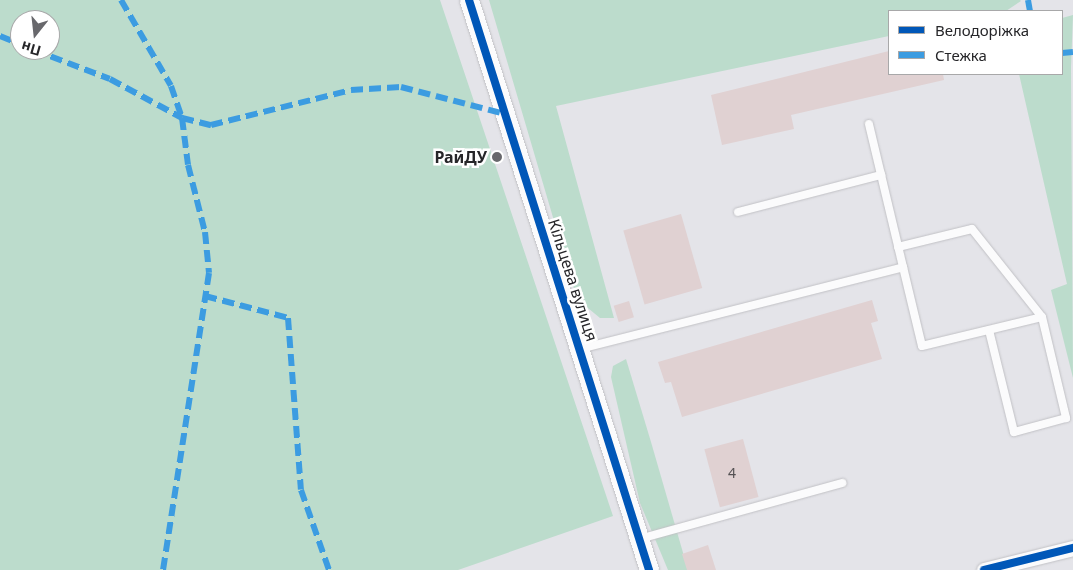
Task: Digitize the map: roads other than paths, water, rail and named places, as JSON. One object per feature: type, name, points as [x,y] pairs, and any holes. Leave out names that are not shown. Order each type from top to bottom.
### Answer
[{"type":"street","name":"Кільцева вулиця","points":[[469,0],[649,570]]},
{"type":"street","points":[[984,570],[1073,548]]},
{"type":"lane","points":[[868,124],[922,346],[1042,317]]},
{"type":"lane","points":[[738,212],[881,175]]},
{"type":"lane","points":[[898,248],[972,229],[1042,317],[1066,418],[1014,432],[989,330]]},
{"type":"lane","points":[[580,349],[903,267]]},
{"type":"lane","points":[[639,539],[842,483]]},
{"type":"place","name":"РайДУ","points":[[497,157]]}]
